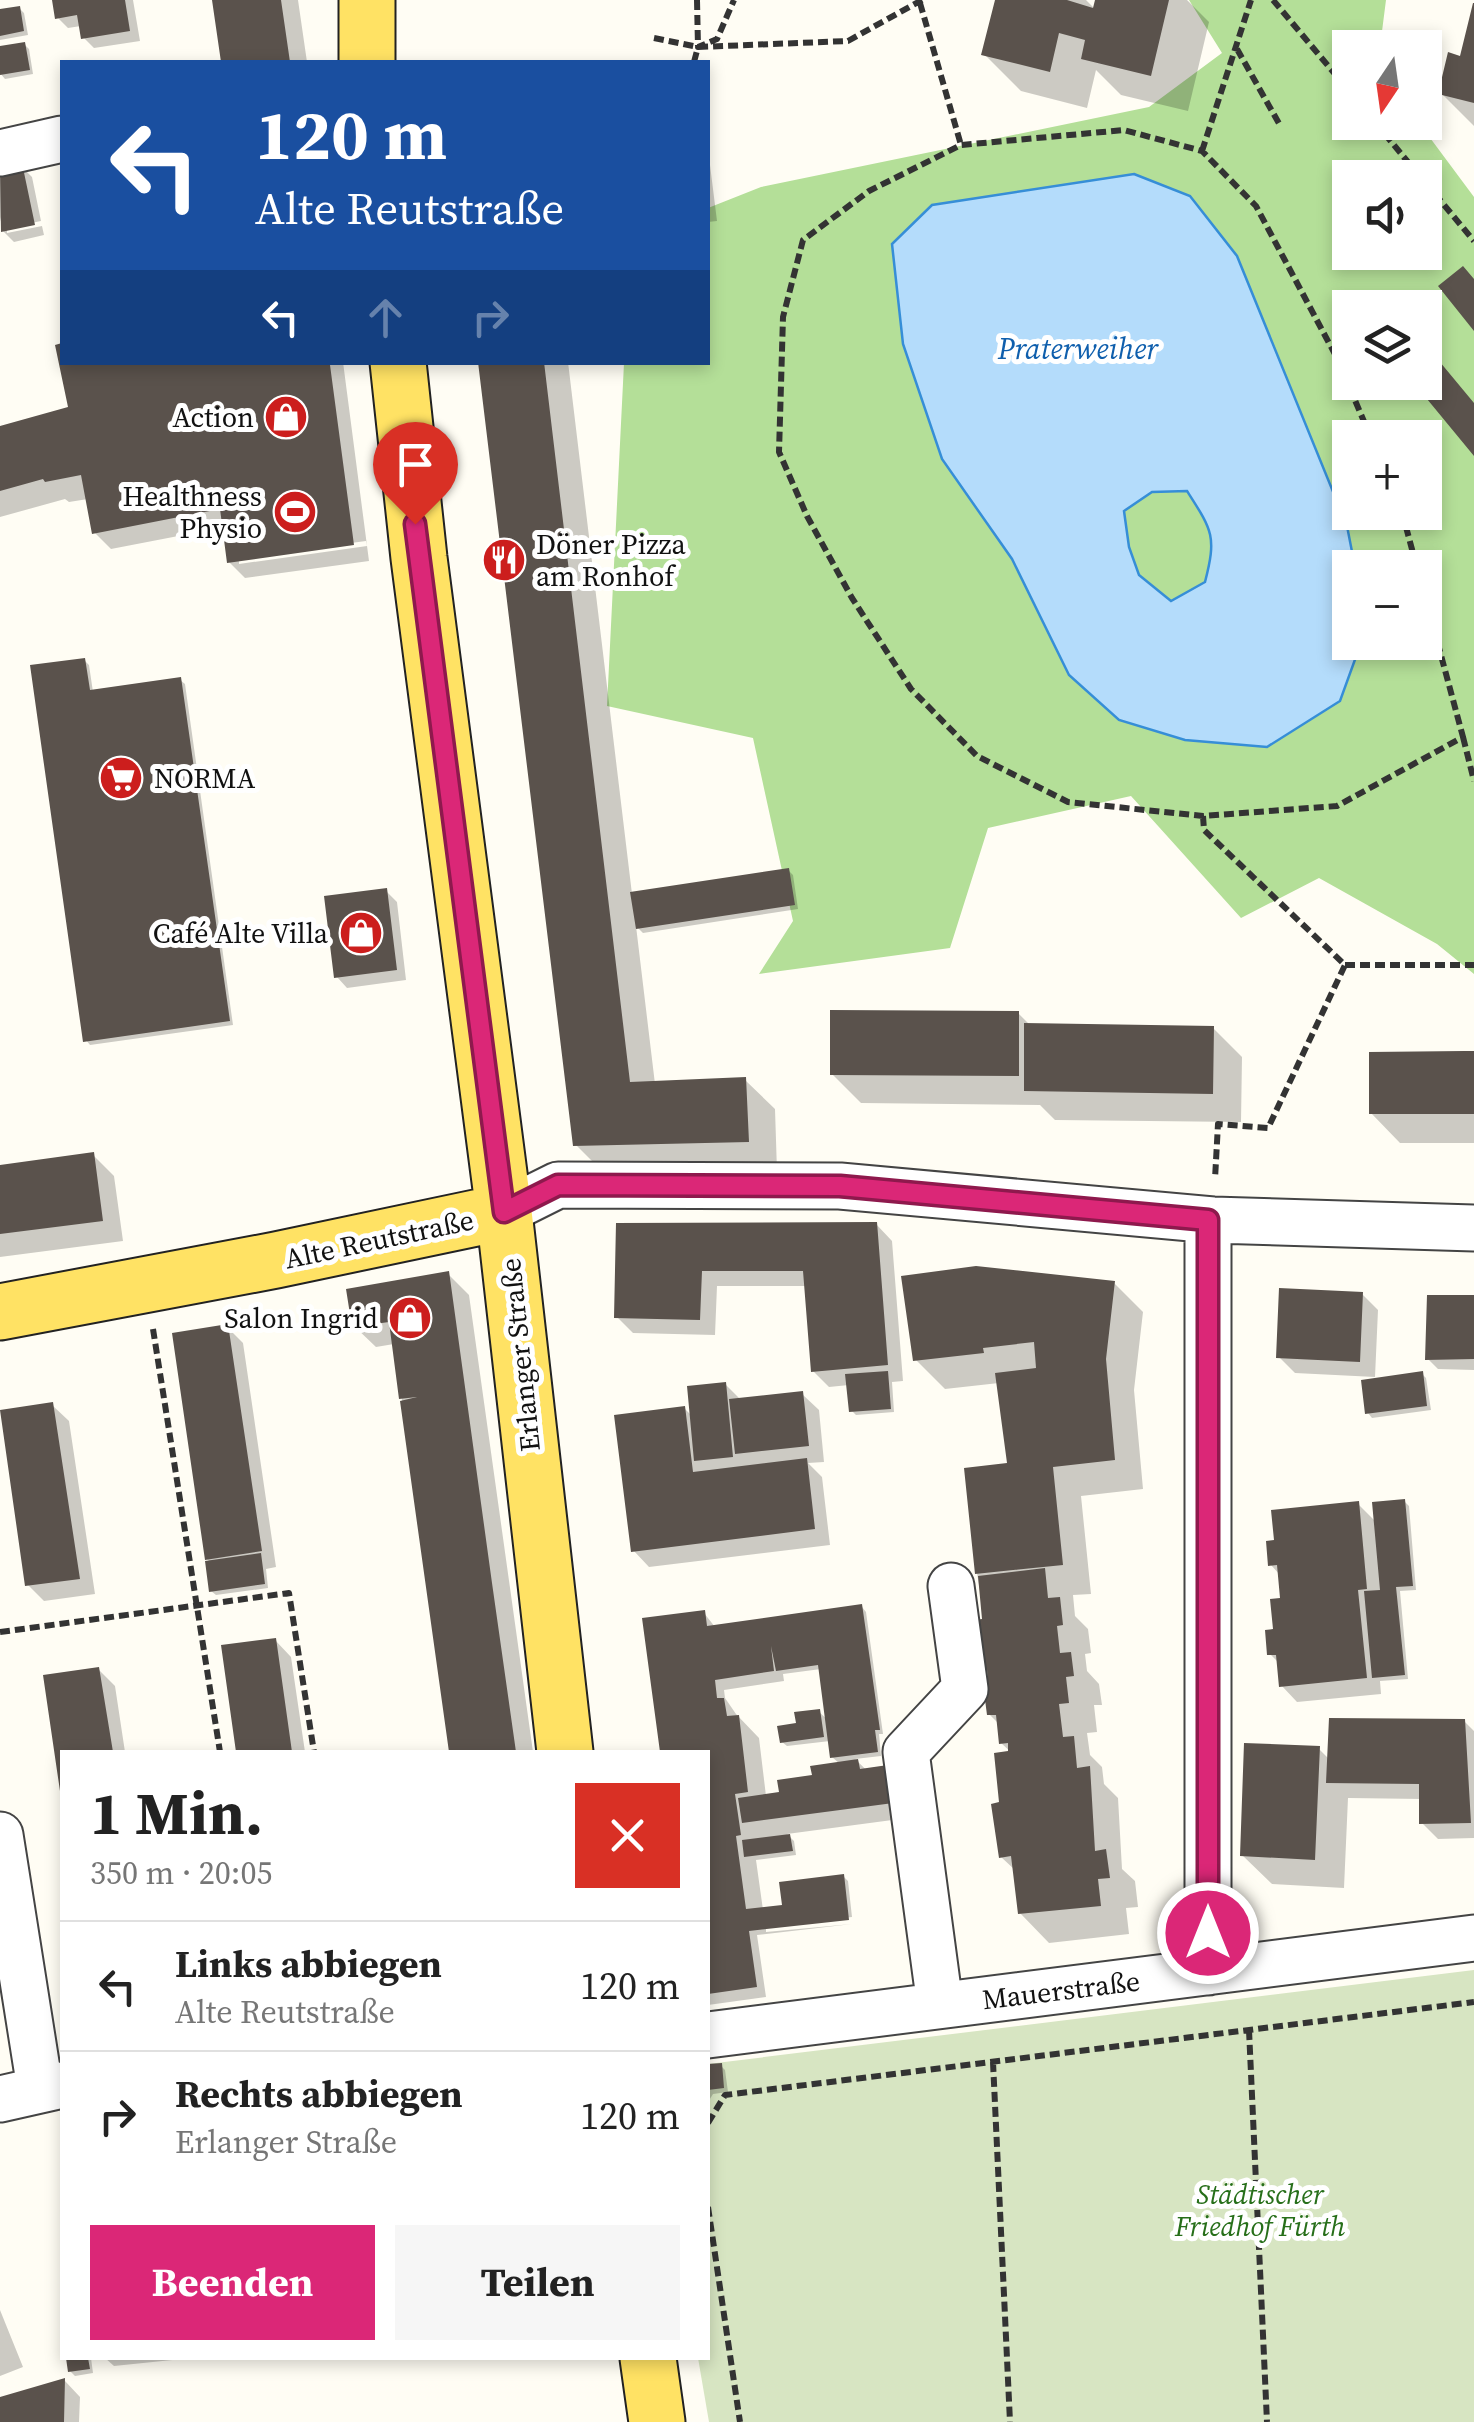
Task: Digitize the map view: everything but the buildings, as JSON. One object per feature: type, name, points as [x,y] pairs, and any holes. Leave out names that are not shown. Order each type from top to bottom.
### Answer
[{"type":"main road","points":[[367,0],[367,60]]},
{"type":"main road","name":"Erlanger Straße","points":[[398,365],[419,558],[504,1212],[565,1750]]},
{"type":"main road","name":"Alte Reutstraße","points":[[0,1312],[504,1212]]},
{"type":"main road","points":[[648,2360],[658,2422]]},
{"type":"street","points":[[0,153],[60,139]]},
{"type":"street","name":"Alte Reutstraße","points":[[504,1212],[558,1185],[840,1186],[1210,1220],[1474,1228]]},
{"type":"street","points":[[1208,1972],[1210,1220]]},
{"type":"street","points":[[940,2004],[906,1752],[965,1689],[951,1586]]},
{"type":"street","points":[[0,1835],[34,2091]]},
{"type":"street","name":"Mauerstraße","points":[[710,2035],[1474,1938]]},
{"type":"path","points":[[694,60],[698,46],[696,0]]},
{"type":"path","points":[[698,46],[717,39],[734,0]]},
{"type":"path","points":[[1202,151],[1251,0]]},
{"type":"path","points":[[1273,0],[1332,70]]},
{"type":"path","points":[[654,38],[698,46],[848,41],[921,1],[961,145]]},
{"type":"path","points":[[1237,48],[1281,127]]},
{"type":"path","points":[[1363,420],[1337,358],[1256,206],[1202,151],[1124,130],[961,145],[869,191],[803,240],[783,316],[779,452],[807,516],[911,689],[978,756],[1068,802],[1204,816],[1337,806],[1463,737]]},
{"type":"path","points":[[1390,140],[1406,160]]},
{"type":"path","points":[[1442,203],[1474,241]]},
{"type":"path","points":[[1442,659],[1474,781]]},
{"type":"path","points":[[1204,816],[1204,830],[1345,965],[1474,965]]},
{"type":"path","points":[[1210,1220],[1218,1124],[1268,1128],[1345,965]]},
{"type":"path","points":[[146,1285],[220,1750]]},
{"type":"path","points":[[0,1632],[289,1593],[314,1750]]},
{"type":"path","points":[[710,2120],[726,2095],[1474,2002]]},
{"type":"path","points":[[1249,2030],[1267,2422]]},
{"type":"path","points":[[993,2062],[1010,2422]]},
{"type":"path","points":[[710,2220],[740,2422]]},
{"type":"green space","points":[[1189,0],[1386,0],[1382,30],[1332,30],[1332,140],[1432,140],[1474,197],[1474,974],[1437,944],[1319,878],[1241,918],[1131,796],[988,828],[950,948],[759,974],[793,921],[753,738],[607,706],[624,365],[710,365],[710,207],[761,187],[1149,107],[1222,53]],"holes":[[[892,244],[1332,517],[1332,420],[1442,420],[1442,530],[1348,530],[1352,550],[1442,550],[1442,660],[1355,660],[1340,701],[1069,675],[1012,559],[942,459],[903,344]]]},
{"type":"green space","points":[[1187,491],[1207,525],[1211,554],[1205,582],[1171,601],[1139,575],[1129,547],[1124,511],[1152,492]]},
{"type":"green space","name":"Städtischer Friedhof Fürth","points":[[1474,1970],[1474,2422],[709,2422],[698,2360],[710,2360],[710,2064]]},
{"type":"water","name":"Praterweiher","points":[[1134,174],[1190,196],[1237,256],[1332,489],[1332,530],[1348,530],[1352,550],[1332,550],[1332,660],[1355,660],[1340,701],[1267,747],[1185,740],[1119,720],[1069,675],[1012,559],[942,459],[903,344],[892,244],[932,205]],"holes":[[[1187,491],[1207,525],[1211,554],[1205,582],[1171,601],[1139,575],[1129,547],[1124,511],[1152,492]]]},
{"type":"place","name":"Action","points":[[286,417]]},
{"type":"place","name":"Healthness Physio","points":[[295,512]]},
{"type":"place","name":"Döner Pizza am Ronhof","points":[[504,560]]},
{"type":"place","name":"NORMA","points":[[121,778]]},
{"type":"place","name":"Café Alte Villa","points":[[361,933]]},
{"type":"place","name":"Salon Ingrid","points":[[410,1318]]},
{"type":"route","points":[[415,524],[504,1212],[558,1185],[840,1186],[1208,1220],[1208,1933]]}]
